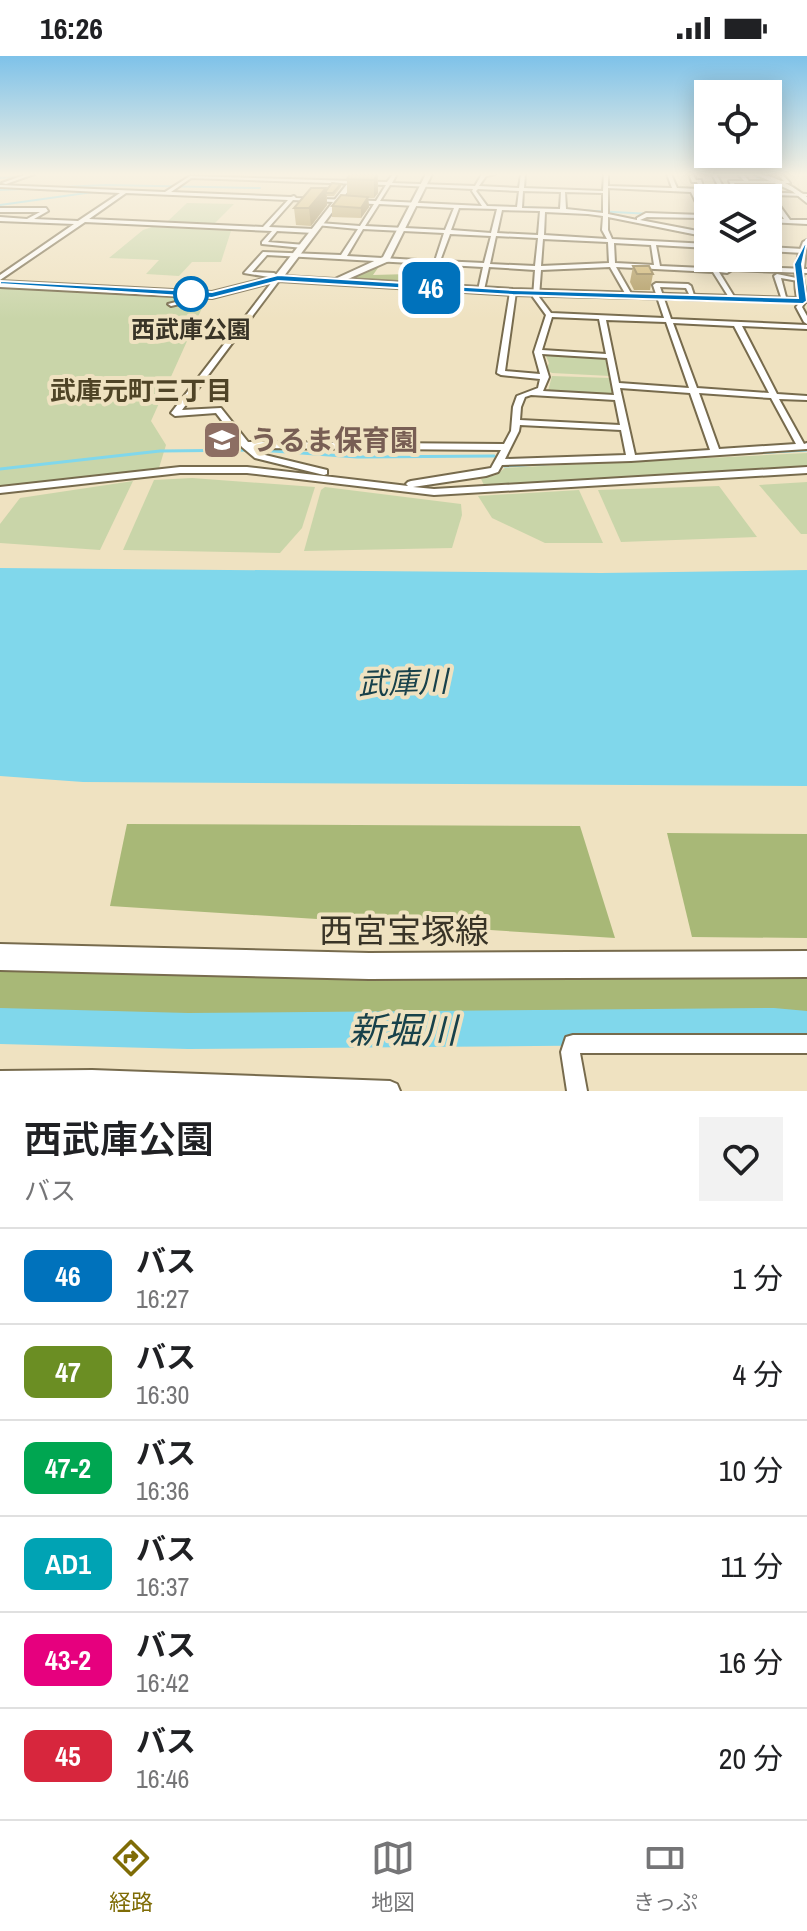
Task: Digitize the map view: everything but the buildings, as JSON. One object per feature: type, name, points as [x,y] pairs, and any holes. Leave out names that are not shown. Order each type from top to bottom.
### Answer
[{"type":"street","points":[[0,281],[80,222]]},
{"type":"street","points":[[88,222],[264,229],[361,227],[541,236],[610,244]]},
{"type":"street","points":[[264,229],[270,222]]},
{"type":"street","points":[[321,222],[175,413],[218,410],[245,445],[264,458],[377,486],[466,478],[495,470],[515,431],[517,407],[526,393],[541,389],[545,377],[538,352],[549,315]]},
{"type":"street","points":[[343,257],[364,222]]},
{"type":"street","points":[[335,282],[386,259],[405,222]]},
{"type":"street","points":[[437,262],[451,222]]},
{"type":"street","points":[[481,290],[496,222]]},
{"type":"street","points":[[542,222],[536,297],[549,315]]},
{"type":"street","points":[[607,222],[612,265],[629,295]]},
{"type":"street","points":[[647,222],[690,234]]},
{"type":"street","points":[[276,229],[264,243],[303,246]]},
{"type":"street","points":[[689,269],[683,251],[694,229]]},
{"type":"street","points":[[606,232],[694,234]]},
{"type":"street","points":[[653,242],[657,267]]},
{"type":"street","points":[[577,245],[653,242],[683,251],[694,249]]},
{"type":"street","points":[[782,249],[806,248],[801,273],[806,302]]},
{"type":"street","points":[[694,269],[612,265],[538,268],[265,253],[247,273],[278,278],[513,292],[806,302]]},
{"type":"street","points":[[716,272],[732,298]]},
{"type":"street","points":[[785,300],[777,276],[801,273]]},
{"type":"street","points":[[171,304],[278,278]]},
{"type":"street","points":[[0,281],[212,295]]},
{"type":"street","points":[[513,292],[501,373],[545,377]]},
{"type":"street","points":[[658,295],[716,453]]},
{"type":"street","points":[[549,315],[737,324],[807,324],[799,307],[806,302]]},
{"type":"street","points":[[602,318],[631,458]]},
{"type":"street","points":[[499,462],[631,458],[804,446],[773,395],[737,324]]},
{"type":"street","points":[[538,352],[610,356]]},
{"type":"street","points":[[615,385],[807,398]]},
{"type":"street","points":[[526,393],[617,398]]},
{"type":"street","points":[[516,422],[625,428]]},
{"type":"street","points":[[245,445],[505,447]]},
{"type":"street","points":[[0,490],[117,475],[206,470],[247,470],[434,492],[807,470]]},
{"type":"street","name":"西宮宝塚線","points":[[0,957],[369,966],[807,964]]},
{"type":"street","points":[[577,1091],[570,1052],[573,1044],[807,1044]]},
{"type":"street","points":[[0,1081],[390,1091]]},
{"type":"green space","points":[[152,227],[231,231],[221,262],[192,262],[179,276],[146,274],[159,260],[109,258],[143,230]]},
{"type":"green space","points":[[380,265],[373,275],[409,274],[409,278],[419,279],[423,274],[443,274],[442,285],[350,278]]},
{"type":"green space","name":"西武庫公園","points":[[0,286],[206,299],[151,421],[166,445],[159,468],[0,486]]},
{"type":"green space","points":[[545,354],[606,357],[610,376],[552,373],[546,370],[549,363]]},
{"type":"green space","points":[[552,376],[610,378],[613,394],[552,393],[548,391]]},
{"type":"green space","points":[[807,453],[807,467],[484,485],[481,479],[496,475],[505,468]]},
{"type":"green space","points":[[192,478],[315,487],[302,528],[280,553],[123,550],[154,480]]},
{"type":"green space","points":[[133,481],[100,550],[0,543],[0,524],[20,498]]},
{"type":"green space","points":[[807,482],[807,534],[801,534],[759,485]]},
{"type":"green space","points":[[719,486],[757,537],[621,542],[598,490]]},
{"type":"green space","points":[[325,487],[461,504],[462,515],[452,548],[304,551],[321,490]]},
{"type":"green space","points":[[579,490],[603,543],[545,543],[492,518],[478,496]]},
{"type":"green space","points":[[127,824],[580,826],[615,938],[110,906]]},
{"type":"green space","points":[[667,833],[807,834],[807,938],[692,937]]},
{"type":"green space","points":[[0,967],[807,967],[807,1022],[0,1014]]},
{"type":"water","name":"武庫川","points":[[0,568],[601,573],[807,570],[807,786],[83,782],[0,776]]},
{"type":"waterway","points":[[541,296],[555,296]]},
{"type":"waterway","points":[[713,300],[790,303]]},
{"type":"waterway","points":[[0,469],[160,451],[259,450],[357,457],[494,456]]},
{"type":"waterway","points":[[504,466],[807,450]]},
{"type":"waterway","name":"新堀川","points":[[0,1026],[188,1031],[774,1026],[807,1029]]},
{"type":"bus line","name":"46","points":[[0,284],[212,295],[278,278],[513,292],[803,301],[798,264],[807,242]]},
{"type":"place","name":"西武庫公園","points":[[191,294]]},
{"type":"place","name":"うるま保育園","points":[[222,440]]},
{"type":"district","name":"武庫元町三丁目","points":[[141,390]]}]
